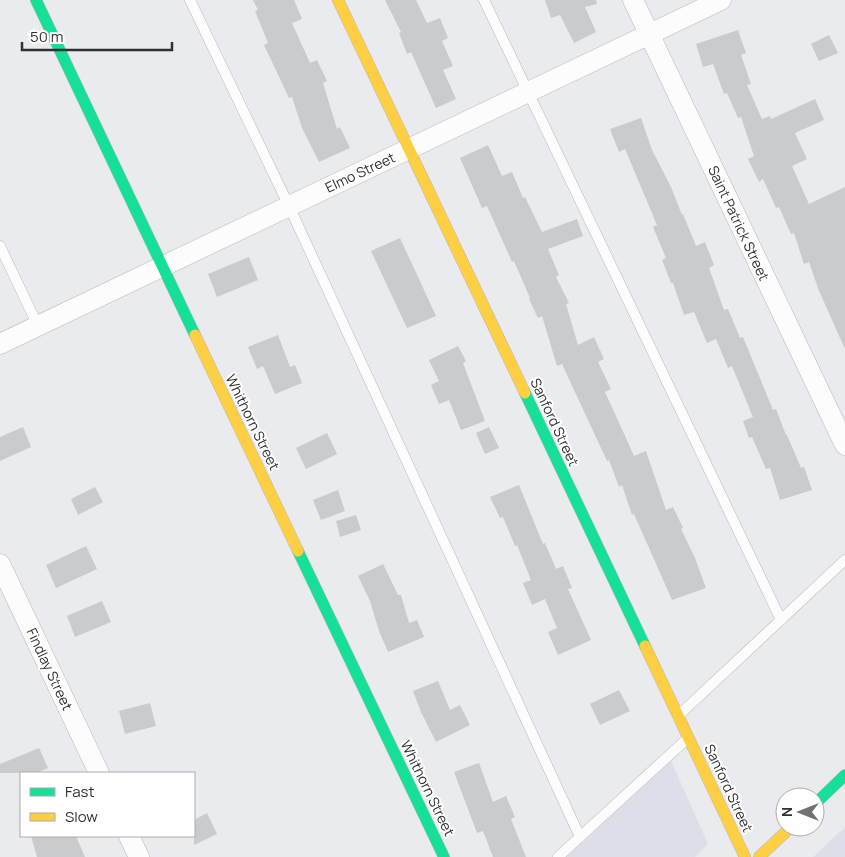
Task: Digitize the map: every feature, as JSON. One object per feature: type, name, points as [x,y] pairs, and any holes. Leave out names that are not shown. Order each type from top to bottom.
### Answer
[{"type":"street","name":"Whithorn Street","points":[[36,0],[444,857]]},
{"type":"street","name":"Sanford Street","points":[[338,0],[745,857]]},
{"type":"street","name":"Saint Patrick Street","points":[[633,0],[845,445]]},
{"type":"street","name":"Elmo Street","points":[[0,344],[721,0]]},
{"type":"street","name":"Findlay Street","points":[[0,564],[99,772]]},
{"type":"street","points":[[825,794],[845,775]]},
{"type":"street","points":[[129,837],[139,857]]},
{"type":"street","points":[[760,857],[781,837]]},
{"type":"lane","points":[[190,0],[289,206],[580,836]]},
{"type":"lane","points":[[484,0],[781,620]]},
{"type":"lane","points":[[0,246],[38,326]]},
{"type":"lane","points":[[678,716],[845,560]]},
{"type":"lane","points":[[558,857],[688,737]]},
{"type":"shaded area","points":[[671,761],[708,844],[695,857],[567,857]]},
{"type":"shaded area","points":[[845,827],[845,857],[813,857]]},
{"type":"building","points":[[253,0],[294,0],[302,19],[292,23],[310,63],[317,60],[327,81],[323,83],[337,129],[340,127],[350,148],[319,162],[302,128],[292,97],[289,98],[264,45],[268,43],[255,11],[258,10]]},
{"type":"building","points":[[385,0],[416,0],[427,23],[440,18],[448,38],[442,41],[453,66],[443,70],[456,99],[436,108],[411,52],[407,54],[399,33],[401,32]]},
{"type":"building","points":[[545,0],[596,0],[597,4],[585,7],[596,32],[574,43],[560,15],[551,18]]},
{"type":"building","points":[[738,30],[746,53],[741,55],[751,84],[747,85],[762,119],[770,116],[771,119],[815,99],[824,120],[795,133],[807,159],[792,166],[809,204],[845,187],[845,349],[819,291],[809,262],[804,264],[794,233],[791,234],[779,207],[776,208],[763,179],[759,182],[748,159],[754,156],[741,117],[738,118],[727,93],[724,94],[713,64],[703,67],[696,44]]},
{"type":"building","points":[[829,35],[838,53],[819,61],[811,44]]},
{"type":"building","points":[[641,118],[652,150],[671,187],[696,246],[705,242],[714,265],[709,268],[724,310],[728,309],[740,338],[743,337],[773,410],[776,409],[801,468],[804,467],[812,490],[780,500],[770,468],[766,469],[752,437],[749,438],[743,421],[753,417],[732,366],[728,368],[716,339],[707,343],[694,312],[684,315],[673,283],[671,283],[662,260],[666,258],[653,227],[657,225],[625,149],[619,152],[610,129]]},
{"type":"building","points":[[488,145],[502,176],[512,172],[523,198],[525,197],[542,232],[577,219],[583,236],[548,249],[559,275],[556,277],[569,303],[566,304],[578,345],[594,337],[604,359],[598,362],[611,389],[605,392],[634,456],[646,451],[666,510],[673,507],[706,588],[672,600],[634,514],[632,515],[622,485],[619,487],[609,460],[607,461],[562,364],[557,366],[542,316],[538,318],[514,261],[512,262],[487,206],[482,208],[460,158]]},
{"type":"building","points":[[400,238],[436,316],[407,328],[371,251]]},
{"type":"building","points":[[249,257],[258,280],[217,297],[208,274]]},
{"type":"building","points":[[278,335],[290,367],[295,365],[302,383],[275,394],[263,366],[257,369],[248,347]]},
{"type":"building","points":[[458,346],[466,361],[463,363],[485,421],[461,430],[449,400],[439,404],[431,385],[439,381],[429,360]]},
{"type":"building","points":[[23,427],[31,447],[0,461],[0,437]]},
{"type":"building","points":[[489,427],[499,448],[485,454],[476,433]]},
{"type":"building","points":[[327,433],[337,454],[306,469],[296,448]]},
{"type":"building","points":[[519,485],[543,544],[545,543],[556,569],[563,566],[572,588],[568,589],[591,640],[558,655],[548,632],[557,628],[545,599],[532,605],[523,583],[531,580],[517,545],[515,546],[503,517],[500,518],[490,497]]},
{"type":"building","points":[[95,487],[103,502],[78,515],[71,499]]},
{"type":"building","points":[[338,490],[345,511],[321,520],[313,500]]},
{"type":"building","points":[[356,515],[361,530],[340,537],[336,521]]},
{"type":"building","points":[[86,546],[97,569],[56,588],[46,565]]},
{"type":"building","points":[[383,564],[398,595],[401,595],[409,623],[417,620],[424,637],[388,652],[370,601],[358,576]]},
{"type":"building","points":[[102,601],[111,622],[75,637],[67,616]]},
{"type":"building","points":[[438,681],[450,710],[460,705],[470,725],[436,742],[413,691]]},
{"type":"building","points":[[619,690],[630,711],[600,725],[590,704]]},
{"type":"building","points":[[150,703],[156,726],[125,734],[119,711]]},
{"type":"building","points":[[39,748],[48,768],[38,772],[0,773],[0,764]]},
{"type":"building","points":[[479,763],[493,802],[506,796],[515,817],[511,819],[526,857],[493,857],[483,831],[477,833],[454,772]]},
{"type":"building","points":[[207,813],[217,834],[194,845],[195,819]]},
{"type":"building","points":[[31,837],[76,837],[85,857],[37,857]]},
{"type":"traffic: fast","points":[[36,0],[195,335]]},
{"type":"traffic: fast","points":[[525,393],[645,646]]},
{"type":"traffic: fast","points":[[298,551],[444,857]]},
{"type":"traffic: fast","points":[[825,794],[845,775]]},
{"type":"traffic: slow","points":[[338,0],[525,393]]},
{"type":"traffic: slow","points":[[195,335],[298,551]]},
{"type":"traffic: slow","points":[[645,646],[745,857]]},
{"type":"traffic: slow","points":[[759,857],[780,837]]}]
